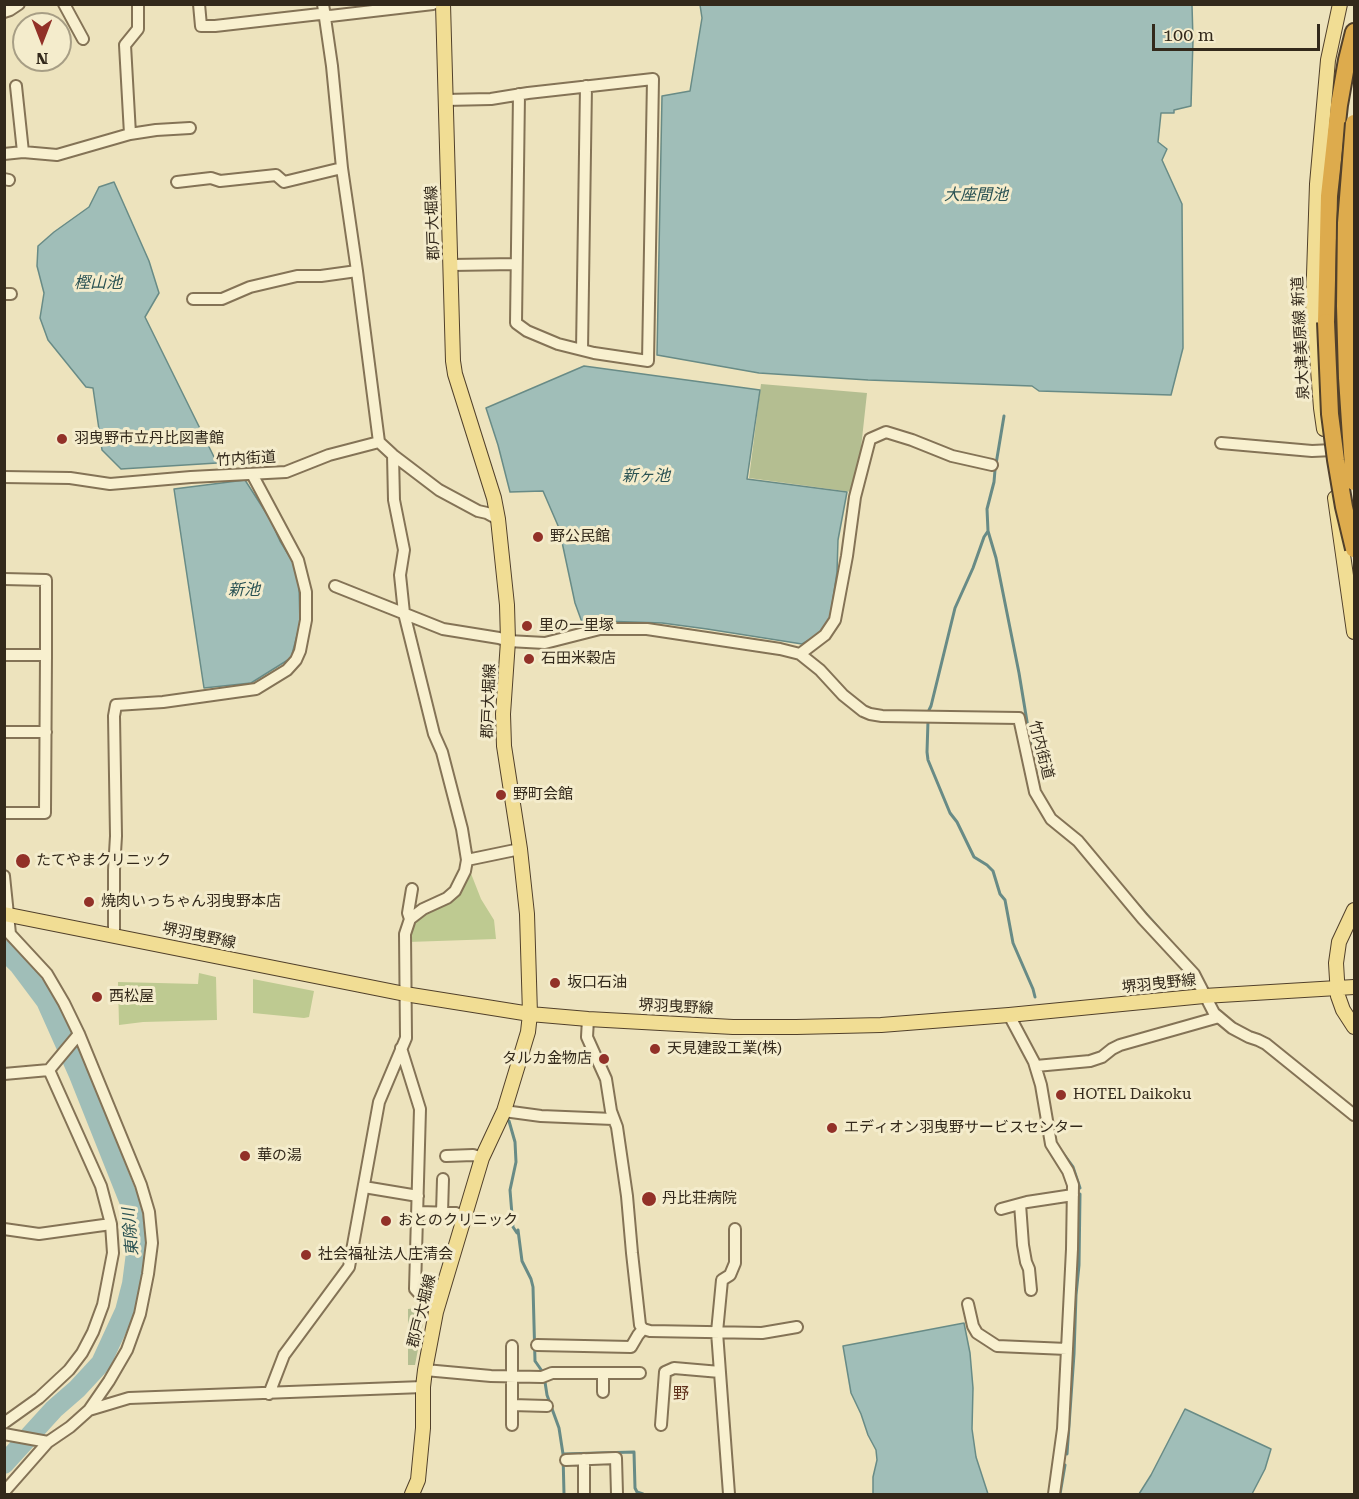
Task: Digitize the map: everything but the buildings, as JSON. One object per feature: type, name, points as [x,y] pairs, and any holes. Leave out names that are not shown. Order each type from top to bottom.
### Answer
[{"type":"highway","points":[[1354,32],[1339,105],[1329,196],[1326,322],[1330,414],[1344,507],[1354,549]]},
{"type":"highway","points":[[1354,123],[1346,223],[1345,306],[1354,482]]},
{"type":"main road","name":"郡戸大堀線","points":[[412,1494],[418,1480],[423,1428],[423,1388],[436,1312],[482,1158],[504,1111],[528,1032],[530,1014],[527,914],[520,849],[504,746],[503,714],[508,641],[507,606],[498,519],[494,498],[455,374],[453,361],[443,4]]},
{"type":"main road","name":"泉大津美原線 新道","points":[[1340,4],[1328,60],[1317,184],[1313,305],[1321,408],[1354,632]]},
{"type":"main road","points":[[1354,910],[1343,932],[1336,963],[1337,988],[1343,1010],[1354,1028]]},
{"type":"main road","name":"堺羽曳野線","points":[[6,914],[405,994],[530,1014],[733,1027],[881,1025],[1204,996],[1354,987]]},
{"type":"street","points":[[4,12],[19,4]]},
{"type":"street","points":[[64,4],[83,39]]},
{"type":"street","points":[[130,134],[125,45],[138,29],[138,4]]},
{"type":"street","points":[[199,4],[201,26],[226,26],[320,14],[323,10]]},
{"type":"street","points":[[323,10],[340,15],[433,4]]},
{"type":"street","points":[[323,10],[379,442],[393,456],[439,490],[498,519]]},
{"type":"street","points":[[445,100],[491,99],[519,94],[653,79],[648,361],[558,344],[527,331],[516,323],[519,94]]},
{"type":"street","points":[[16,86],[23,152]]},
{"type":"street","points":[[582,350],[586,86]]},
{"type":"street","points":[[4,154],[23,152],[57,155],[130,134],[190,128]]},
{"type":"street","points":[[177,182],[211,178],[220,181],[276,175],[284,182],[342,168]]},
{"type":"street","points":[[451,265],[516,264]]},
{"type":"street","points":[[193,299],[222,299],[249,287],[297,276],[321,276],[357,271]]},
{"type":"street","points":[[800,654],[825,635],[835,620],[855,497],[870,439],[886,432],[952,456],[992,465]]},
{"type":"street","name":"竹内街道","points":[[4,477],[70,478],[110,484],[286,472],[329,455],[379,442]]},
{"type":"street","points":[[1221,443],[1312,451],[1354,449]]},
{"type":"street","points":[[269,1394],[284,1355],[349,1267],[379,1102],[406,1038],[405,934],[410,919],[423,909],[447,898],[455,891],[465,871],[462,829],[442,752],[434,734],[404,613],[400,575],[404,550],[394,500],[393,456]]},
{"type":"street","points":[[114,935],[116,836],[114,716],[116,705],[163,702],[256,689],[287,670],[297,660],[300,651],[306,620],[306,592],[298,560],[252,474]]},
{"type":"street","points":[[4,579],[46,580],[45,813],[4,813]]},
{"type":"street","name":"竹内街道","points":[[335,586],[443,629],[508,641],[545,643],[600,629],[647,629],[780,649],[800,654],[820,670],[843,695],[870,714],[1019,718],[1035,792],[1051,819],[1078,841],[1194,974],[1214,1013],[1241,1034],[1266,1044],[1354,1115]]},
{"type":"street","points":[[4,655],[46,655]]},
{"type":"street","points":[[4,732],[46,732]]},
{"type":"street","points":[[466,860],[520,849]]},
{"type":"street","points":[[4,876],[6,914],[10,934],[47,974],[79,1034],[141,1185],[149,1212],[152,1243],[140,1314],[127,1350],[109,1381],[89,1410],[48,1442],[4,1492]]},
{"type":"street","points":[[410,919],[408,913],[412,889]]},
{"type":"street","points":[[1009,1015],[1036,1066],[1050,1139],[1073,1185],[1063,1429],[1054,1494]]},
{"type":"street","points":[[1036,1066],[1090,1061],[1120,1046],[1219,1017]]},
{"type":"street","points":[[588,1019],[587,1037],[606,1079],[613,1119],[617,1127],[627,1196],[640,1325],[643,1329],[650,1331],[762,1333],[797,1327]]},
{"type":"street","points":[[4,1074],[49,1070],[79,1034]]},
{"type":"street","points":[[401,1048],[420,1109],[415,1289],[436,1312]]},
{"type":"street","points":[[4,1423],[39,1398],[69,1370],[82,1353],[103,1305],[113,1253],[111,1224],[101,1186],[49,1070]]},
{"type":"street","points":[[504,1111],[541,1116],[613,1119]]},
{"type":"street","points":[[446,1156],[473,1155],[482,1158]]},
{"type":"street","points":[[442,1179],[442,1213]]},
{"type":"street","points":[[364,1187],[418,1196]]},
{"type":"street","points":[[1001,1209],[1073,1195]]},
{"type":"street","points":[[1020,1204],[1030,1290]]},
{"type":"street","points":[[418,1212],[456,1213],[465,1218]]},
{"type":"street","points":[[4,1229],[39,1234],[111,1224]]},
{"type":"street","points":[[729,1494],[717,1332],[722,1280],[730,1275],[735,1263],[735,1229]]},
{"type":"street","points":[[968,1304],[977,1334],[997,1346],[1067,1349]]},
{"type":"street","points":[[537,1345],[631,1347],[643,1329]]},
{"type":"street","points":[[512,1346],[512,1425]]},
{"type":"street","points":[[661,1425],[660,1369],[720,1371]]},
{"type":"street","points":[[425,1370],[491,1376],[542,1377],[552,1373],[640,1373]]},
{"type":"street","points":[[603,1373],[603,1392]]},
{"type":"street","points":[[89,1410],[129,1398],[423,1388]]},
{"type":"street","points":[[512,1405],[547,1406]]},
{"type":"street","points":[[4,1434],[48,1442]]},
{"type":"street","points":[[566,1460],[616,1458],[617,1494]]},
{"type":"street","points":[[584,1459],[584,1494]]},
{"type":"green space","points":[[761,384],[867,393],[861,448],[852,492],[749,478]]},
{"type":"green space","points":[[470,871],[481,899],[494,920],[496,939],[408,942],[410,927],[415,919]]},
{"type":"green space","points":[[199,973],[216,977],[217,1020],[119,1025],[118,982],[198,984]]},
{"type":"green space","points":[[253,979],[314,991],[309,1017],[253,1013]]},
{"type":"green space","points":[[426,1307],[415,1365],[408,1365],[408,1309]]},
{"type":"water","name":"大座間池","points":[[700,5],[1192,5],[1191,106],[1174,110],[1174,113],[1161,113],[1158,142],[1167,149],[1162,160],[1182,204],[1183,348],[1171,395],[1039,391],[1032,386],[868,380],[759,373],[657,355],[662,96],[690,91],[702,18]]},
{"type":"water","name":"樫山池","points":[[114,182],[149,261],[159,293],[145,317],[217,463],[121,469],[102,450],[93,388],[86,387],[48,340],[40,318],[44,293],[37,266],[38,246],[89,207],[99,187]]},
{"type":"water","name":"新ヶ池","points":[[584,366],[760,390],[747,479],[847,492],[838,540],[837,572],[830,618],[821,633],[802,644],[662,623],[601,621],[583,625],[575,603],[559,528],[543,491],[510,492],[486,408]]},
{"type":"water","name":"新池","points":[[245,480],[270,519],[296,567],[300,624],[291,658],[251,683],[204,688],[174,489]]},
{"type":"water","points":[[964,1323],[970,1353],[973,1388],[972,1429],[976,1457],[988,1494],[873,1494],[876,1450],[851,1393],[843,1346]]},
{"type":"water","points":[[1185,1409],[1271,1449],[1265,1469],[1252,1494],[1139,1494]]},
{"type":"waterway","points":[[1004,416],[994,482],[987,509],[988,531],[996,558],[1019,673],[1035,770]]},
{"type":"waterway","points":[[929,710],[955,608],[988,531]]},
{"type":"waterway","points":[[928,721],[928,760],[950,813],[957,822],[974,857],[993,871],[1000,894],[1005,900],[1013,943],[1035,997]]},
{"type":"waterway","points":[[1131,897],[1172,943]]},
{"type":"waterway","name":"東除川","points":[[4,950],[19,965],[46,1001],[79,1075],[130,1203],[135,1228],[136,1253],[132,1284],[125,1311],[101,1363],[54,1409],[4,1464]]},
{"type":"waterway","points":[[507,1119],[515,1142],[516,1162],[510,1190],[513,1227],[517,1233],[518,1230],[522,1261],[533,1287],[535,1361],[542,1371],[547,1395],[559,1428],[563,1454],[564,1494]]},
{"type":"waterway","points":[[1062,1152],[1073,1167],[1080,1188]]},
{"type":"waterway","points":[[1067,1454],[1079,1265],[1080,1194]]},
{"type":"waterway","points":[[563,1454],[634,1452],[635,1488],[637,1492],[643,1494]]},
{"type":"waterway","points":[[1060,1494],[1065,1465]]},
{"type":"place","name":"羽曳野市立丹比図書館","points":[[62,439]]},
{"type":"place","name":"野公民館","points":[[538,537]]},
{"type":"place","name":"里の一里塚","points":[[527,626]]},
{"type":"place","name":"石田米穀店","points":[[529,659]]},
{"type":"place","name":"野町会館","points":[[501,795]]},
{"type":"place","name":"たてやまクリニック","points":[[23,861]]},
{"type":"place","name":"焼肉いっちゃん羽曳野本店","points":[[89,902]]},
{"type":"place","name":"坂口石油","points":[[555,983]]},
{"type":"place","name":"西松屋","points":[[97,997]]},
{"type":"place","name":"天見建設工業(株)","points":[[655,1049]]},
{"type":"place","name":"タルカ金物店","points":[[604,1059]]},
{"type":"place","name":"HOTEL Daikoku","points":[[1061,1095]]},
{"type":"place","name":"エディオン羽曳野サービスセンター","points":[[832,1128]]},
{"type":"place","name":"華の湯","points":[[245,1156]]},
{"type":"place","name":"丹比荘病院","points":[[649,1199]]},
{"type":"place","name":"おとのクリニック","points":[[386,1221]]},
{"type":"place","name":"社会福祉法人庄清会","points":[[306,1255]]},
{"type":"district","name":"野","points":[[681,1394]]}]
